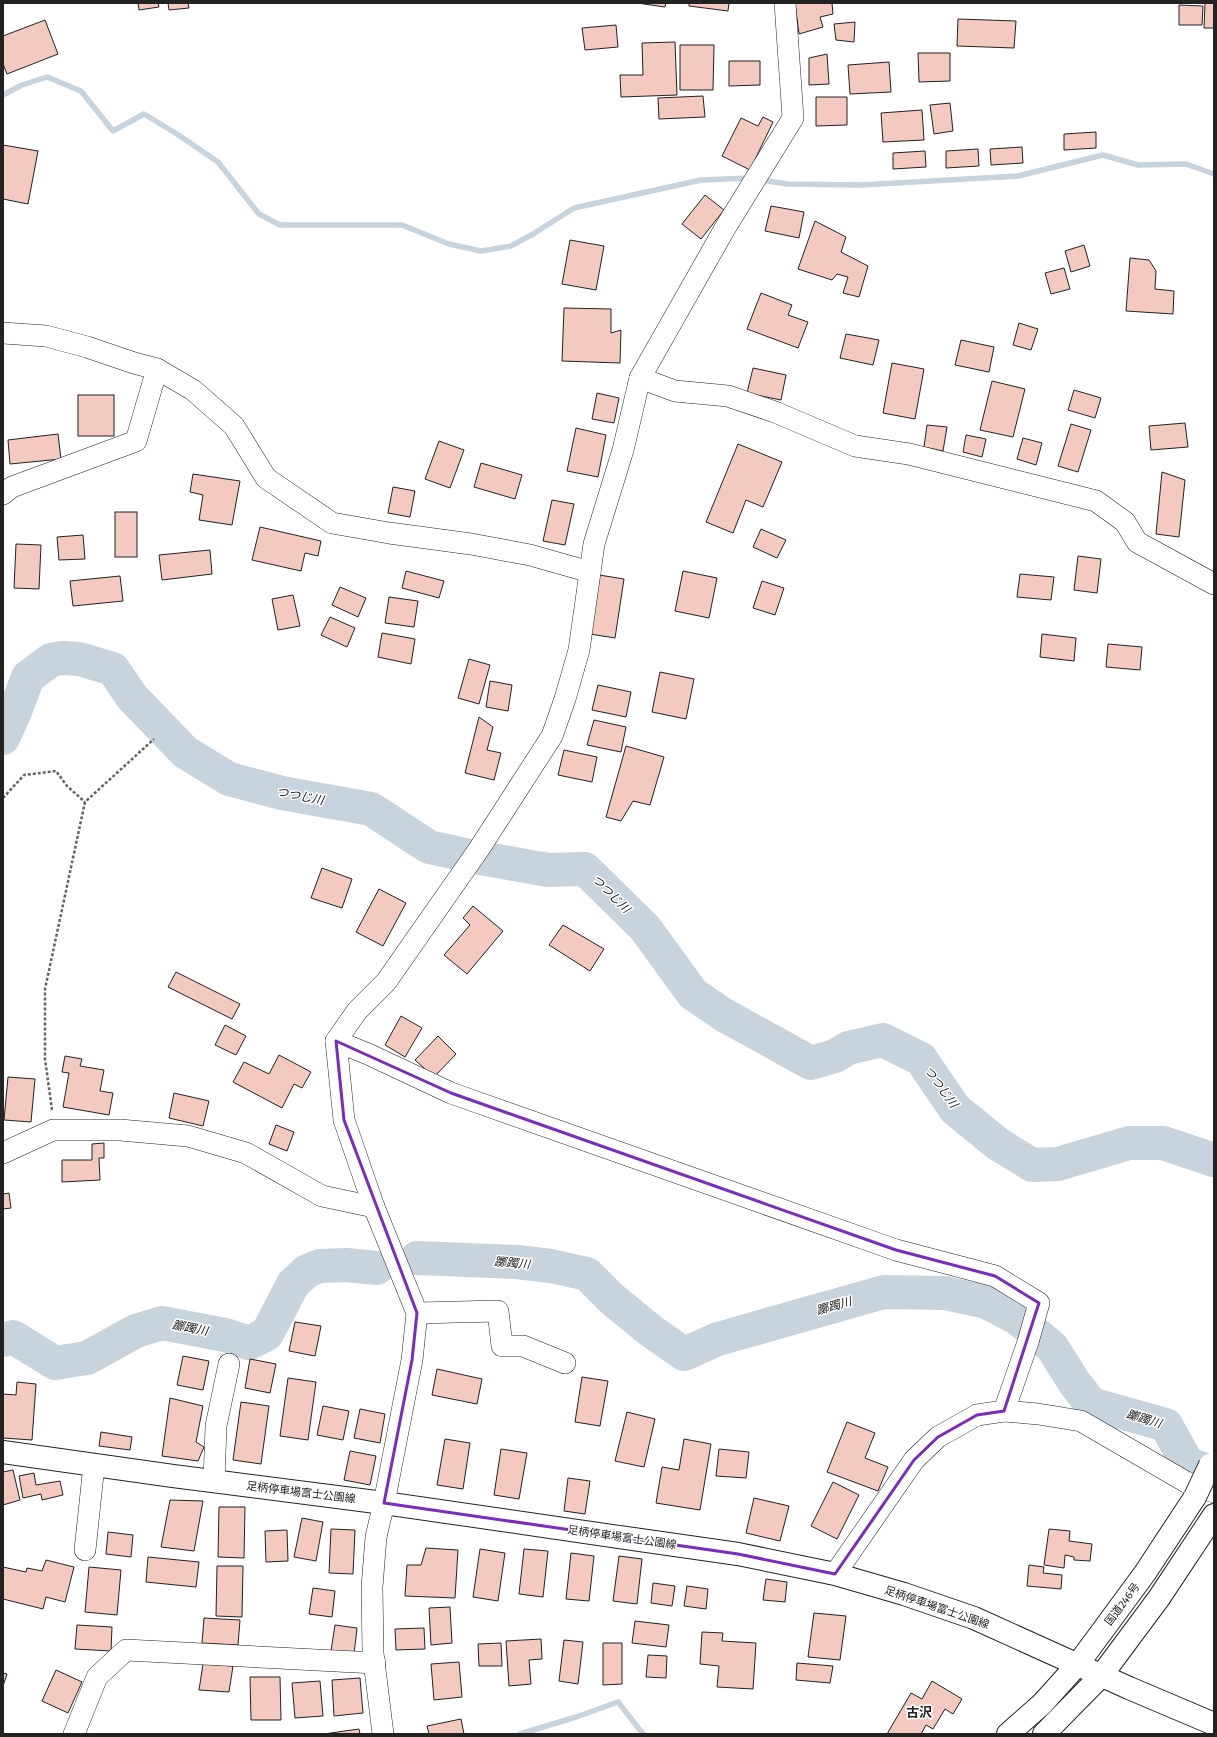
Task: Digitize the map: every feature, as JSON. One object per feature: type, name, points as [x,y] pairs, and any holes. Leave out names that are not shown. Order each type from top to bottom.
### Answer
[{"type":"main road","name":"足柄停車場富士公園線","points":[[3,1452],[214,1481],[384,1502],[738,1554],[835,1574],[904,1594],[974,1618],[1078,1664],[1101,1676],[1214,1724]]},
{"type":"main road","name":"国道246号","points":[[1008,1734],[1042,1704],[1078,1664],[1204,1494],[1212,1461]]},
{"type":"main road","points":[[1044,1734],[1101,1676],[1160,1598],[1214,1515]]},
{"type":"street","points":[[383,1734],[373,1653],[372,1587],[376,1537],[412,1360],[413,1304],[374,1207],[344,1120],[336,1041],[357,1011],[386,982],[479,849],[552,736],[565,699],[579,650],[594,544],[624,450],[640,378],[724,230],[793,118],[785,3]]},
{"type":"street","points":[[3,333],[46,336],[157,369],[193,390],[234,426],[266,478],[332,523],[530,555],[590,572]]},
{"type":"street","points":[[3,494],[12,487],[136,441],[157,369]]},
{"type":"street","points":[[640,378],[675,391],[728,396],[775,412],[856,446],[909,454],[1096,501],[1125,522],[1137,542],[1214,584]]},
{"type":"street","points":[[336,1041],[368,1054],[451,1093],[896,1250],[995,1276],[1039,1302],[1028,1342],[1004,1410]]},
{"type":"street","points":[[3,1153],[53,1130],[120,1130],[188,1136],[246,1153],[322,1196],[374,1207]]},
{"type":"street","points":[[413,1304],[498,1311],[502,1346],[523,1346],[565,1363]]},
{"type":"street","points":[[214,1481],[216,1426],[228,1364]]},
{"type":"street","points":[[835,1574],[914,1460],[938,1437],[977,1415],[1004,1410],[1081,1421],[1204,1494]]},
{"type":"street","points":[[85,1550],[94,1465]]},
{"type":"street","points":[[74,1734],[97,1677],[126,1650],[375,1663]]},
{"type":"path","points":[[53,1130],[51,1098],[45,1059],[45,989],[85,802],[154,740]]},
{"type":"path","points":[[3,798],[24,775],[56,771],[67,786],[85,802]]},
{"type":"highlighted area","points":[[336,1041],[451,1093],[896,1250],[995,1276],[1039,1303],[1004,1411],[977,1415],[938,1437],[914,1460],[835,1574],[738,1554],[384,1503],[412,1360],[417,1313],[344,1120]]},
{"type":"building","points":[[138,3],[158,3],[159,7],[139,10]]},
{"type":"building","points":[[168,3],[188,3],[189,8],[169,10]]},
{"type":"building","points":[[637,3],[666,3],[665,7]]},
{"type":"building","points":[[689,3],[729,3],[728,11],[689,6]]},
{"type":"building","points":[[795,3],[832,3],[833,14],[820,17],[823,27],[799,34]]},
{"type":"building","points":[[1205,3],[1214,3],[1214,28],[1204,28]]},
{"type":"building","points":[[1179,5],[1203,6],[1202,25],[1179,25]]},
{"type":"building","points":[[958,19],[1016,21],[1014,48],[957,46]]},
{"type":"building","points":[[45,20],[58,54],[7,74],[3,64],[3,36]]},
{"type":"building","points":[[855,22],[854,42],[836,40],[834,24]]},
{"type":"building","points":[[616,25],[618,47],[585,50],[582,28]]},
{"type":"building","points":[[675,42],[677,95],[621,97],[620,75],[643,75],[642,43]]},
{"type":"building","points":[[680,45],[714,45],[713,90],[680,90]]},
{"type":"building","points":[[918,53],[950,53],[950,81],[919,82]]},
{"type":"building","points":[[827,54],[829,84],[809,85],[809,58]]},
{"type":"building","points":[[729,61],[760,61],[760,85],[729,86]]},
{"type":"building","points":[[889,62],[891,92],[850,94],[848,65]]},
{"type":"building","points":[[703,96],[705,117],[659,119],[658,98]]},
{"type":"building","points":[[816,97],[847,97],[847,125],[816,126]]},
{"type":"building","points":[[950,103],[953,131],[934,134],[930,105]]},
{"type":"building","points":[[922,110],[924,140],[883,142],[881,113]]},
{"type":"building","points":[[763,117],[773,122],[750,170],[722,156],[741,118],[758,126]]},
{"type":"building","points":[[1096,132],[1096,148],[1064,150],[1064,134]]},
{"type":"building","points":[[3,145],[38,151],[28,204],[3,199]]},
{"type":"building","points":[[1022,147],[1023,163],[991,165],[990,149]]},
{"type":"building","points":[[978,149],[979,166],[946,168],[946,151]]},
{"type":"building","points":[[925,151],[926,167],[893,169],[893,153]]},
{"type":"building","points":[[705,195],[724,210],[701,239],[682,224]]},
{"type":"building","points":[[771,206],[804,212],[799,238],[765,231]]},
{"type":"building","points":[[815,221],[846,237],[841,252],[868,266],[859,297],[843,293],[848,277],[837,274],[832,280],[798,269]]},
{"type":"building","points":[[570,240],[604,246],[596,290],[562,284]]},
{"type":"building","points":[[1084,245],[1090,266],[1071,272],[1065,251]]},
{"type":"building","points":[[1130,258],[1149,260],[1156,271],[1155,289],[1174,291],[1173,314],[1126,311]]},
{"type":"building","points":[[1064,268],[1070,289],[1051,294],[1045,273]]},
{"type":"building","points":[[761,293],[792,305],[788,315],[808,322],[798,348],[747,329]]},
{"type":"building","points":[[564,308],[611,309],[611,333],[621,330],[620,363],[562,361]]},
{"type":"building","points":[[1019,323],[1038,329],[1031,350],[1013,345]]},
{"type":"building","points":[[846,334],[879,340],[873,365],[840,358]]},
{"type":"building","points":[[961,340],[994,347],[989,372],[955,365]]},
{"type":"building","points":[[892,363],[924,369],[915,419],[883,413]]},
{"type":"building","points":[[753,368],[786,375],[781,400],[747,393]]},
{"type":"building","points":[[992,381],[1025,389],[1013,437],[980,430]]},
{"type":"building","points":[[1074,390],[1101,398],[1095,418],[1068,410]]},
{"type":"building","points":[[597,393],[619,398],[614,423],[592,419]]},
{"type":"building","points":[[78,395],[114,395],[114,436],[78,436]]},
{"type":"building","points":[[1185,423],[1188,447],[1151,450],[1149,426]]},
{"type":"building","points":[[1071,424],[1091,430],[1078,472],[1058,466]]},
{"type":"building","points":[[927,425],[947,427],[943,451],[924,447]]},
{"type":"building","points":[[576,428],[606,435],[598,477],[567,471]]},
{"type":"building","points":[[58,434],[61,459],[10,464],[8,440]]},
{"type":"building","points":[[966,435],[986,439],[982,457],[963,452]]},
{"type":"building","points":[[1023,438],[1042,443],[1036,465],[1017,459]]},
{"type":"building","points":[[439,441],[464,450],[450,488],[425,479]]},
{"type":"building","points":[[738,444],[782,462],[763,507],[746,500],[733,533],[706,522]]},
{"type":"building","points":[[481,463],[522,475],[515,499],[474,487]]},
{"type":"building","points":[[1162,472],[1185,480],[1179,537],[1156,534]]},
{"type":"building","points":[[193,474],[240,481],[232,525],[199,520],[203,495],[190,492]]},
{"type":"building","points":[[393,487],[415,491],[410,517],[388,513]]},
{"type":"building","points":[[552,500],[574,504],[565,545],[543,541]]},
{"type":"building","points":[[115,512],[137,512],[137,557],[115,557]]},
{"type":"building","points":[[260,527],[321,541],[318,556],[305,553],[301,571],[252,560]]},
{"type":"building","points":[[761,529],[786,540],[777,558],[753,547]]},
{"type":"building","points":[[83,535],[85,559],[59,560],[57,537]]},
{"type":"building","points":[[16,544],[41,545],[39,589],[14,588]]},
{"type":"building","points":[[210,550],[212,574],[162,580],[159,555]]},
{"type":"building","points":[[1078,556],[1101,559],[1097,593],[1074,590]]},
{"type":"building","points":[[406,571],[444,581],[439,598],[402,588]]},
{"type":"building","points":[[683,571],[717,578],[709,618],[675,611]]},
{"type":"building","points":[[1020,574],[1054,577],[1051,600],[1017,597]]},
{"type":"building","points":[[599,575],[624,579],[615,638],[590,634]]},
{"type":"building","points":[[120,576],[123,601],[73,606],[70,581]]},
{"type":"building","points":[[762,581],[784,588],[775,615],[753,608]]},
{"type":"building","points":[[340,587],[366,598],[358,617],[332,605]]},
{"type":"building","points":[[293,595],[300,626],[278,630],[272,599]]},
{"type":"building","points":[[389,597],[418,601],[414,627],[385,623]]},
{"type":"building","points":[[330,617],[355,628],[347,647],[321,635]]},
{"type":"building","points":[[382,633],[415,639],[411,664],[378,657]]},
{"type":"building","points":[[1042,634],[1076,638],[1074,661],[1040,657]]},
{"type":"building","points":[[1108,644],[1142,647],[1140,670],[1106,667]]},
{"type":"building","points":[[469,659],[490,665],[479,704],[458,698]]},
{"type":"building","points":[[660,672],[694,679],[686,719],[652,712]]},
{"type":"building","points":[[490,681],[512,685],[508,711],[486,707]]},
{"type":"building","points":[[598,685],[631,692],[626,717],[592,710]]},
{"type":"building","points":[[479,717],[493,727],[487,750],[501,753],[494,780],[465,773]]},
{"type":"building","points":[[594,720],[626,727],[621,752],[587,745]]},
{"type":"building","points":[[626,746],[664,757],[650,805],[633,801],[621,821],[606,817]]},
{"type":"building","points":[[564,750],[597,757],[592,782],[558,775]]},
{"type":"building","points":[[322,868],[352,879],[342,908],[311,898]]},
{"type":"building","points":[[379,889],[406,903],[383,946],[356,932]]},
{"type":"building","points":[[473,906],[503,931],[467,974],[444,955],[470,925],[463,918]]},
{"type":"building","points":[[563,925],[604,949],[590,971],[549,945]]},
{"type":"building","points":[[176,972],[240,1004],[232,1019],[168,987]]},
{"type":"building","points":[[401,1016],[422,1028],[405,1057],[385,1045]]},
{"type":"building","points":[[225,1025],[246,1036],[236,1055],[215,1045]]},
{"type":"building","points":[[438,1036],[456,1054],[434,1077],[415,1060]]},
{"type":"building","points":[[279,1055],[311,1072],[302,1088],[294,1084],[282,1108],[233,1082],[244,1062],[269,1074]]},
{"type":"building","points":[[65,1056],[82,1059],[80,1066],[104,1070],[100,1091],[113,1093],[109,1115],[63,1107],[69,1073],[62,1072]]},
{"type":"building","points":[[8,1077],[35,1079],[31,1122],[4,1120]]},
{"type":"building","points":[[174,1093],[209,1101],[203,1126],[169,1118]]},
{"type":"building","points":[[276,1125],[294,1132],[287,1151],[269,1144]]},
{"type":"building","points":[[104,1143],[104,1158],[99,1158],[100,1180],[62,1182],[62,1160],[92,1160],[92,1144]]},
{"type":"building","points":[[9,1193],[11,1208],[3,1209],[3,1194]]},
{"type":"building","points":[[295,1322],[321,1326],[315,1356],[289,1351]]},
{"type":"building","points":[[183,1356],[209,1361],[203,1390],[177,1385]]},
{"type":"building","points":[[250,1359],[276,1364],[270,1393],[245,1388]]},
{"type":"building","points":[[437,1369],[482,1379],[477,1404],[432,1395]]},
{"type":"building","points":[[582,1377],[608,1381],[600,1426],[575,1422]]},
{"type":"building","points":[[288,1378],[316,1382],[308,1440],[280,1436]]},
{"type":"building","points":[[17,1382],[36,1384],[32,1440],[3,1438],[3,1394],[16,1395]]},
{"type":"building","points":[[170,1398],[203,1406],[196,1442],[204,1447],[198,1461],[162,1456]]},
{"type":"building","points":[[241,1402],[269,1406],[261,1464],[233,1460]]},
{"type":"building","points":[[323,1406],[349,1411],[343,1440],[317,1435]]},
{"type":"building","points":[[360,1409],[385,1414],[380,1443],[354,1438]]},
{"type":"building","points":[[627,1412],[655,1419],[644,1467],[615,1461]]},
{"type":"building","points":[[847,1422],[875,1433],[865,1458],[888,1467],[878,1491],[827,1472]]},
{"type":"building","points":[[101,1432],[132,1437],[130,1450],[99,1446]]},
{"type":"building","points":[[445,1439],[470,1443],[463,1489],[437,1485]]},
{"type":"building","points":[[684,1439],[711,1444],[700,1510],[656,1503],[662,1467],[679,1470]]},
{"type":"building","points":[[501,1449],[527,1453],[519,1499],[494,1495]]},
{"type":"building","points":[[719,1449],[749,1452],[746,1478],[716,1476]]},
{"type":"building","points":[[350,1451],[376,1456],[370,1485],[344,1480]]},
{"type":"building","points":[[13,1470],[20,1500],[3,1505],[3,1472]]},
{"type":"building","points":[[34,1473],[36,1485],[60,1481],[63,1495],[42,1500],[41,1494],[23,1498],[19,1476]]},
{"type":"building","points":[[568,1478],[590,1481],[585,1514],[564,1511]]},
{"type":"building","points":[[833,1482],[859,1495],[837,1539],[811,1526]]},
{"type":"building","points":[[754,1498],[789,1506],[780,1541],[746,1533]]},
{"type":"building","points":[[170,1500],[203,1501],[194,1551],[161,1547]]},
{"type":"building","points":[[219,1507],[245,1507],[244,1558],[218,1557]]},
{"type":"building","points":[[302,1518],[323,1522],[316,1561],[294,1557]]},
{"type":"building","points":[[331,1529],[355,1530],[353,1574],[329,1573]]},
{"type":"building","points":[[1049,1529],[1070,1531],[1069,1541],[1092,1544],[1090,1561],[1074,1560],[1074,1557],[1065,1555],[1064,1568],[1044,1565]]},
{"type":"building","points":[[287,1530],[288,1561],[266,1562],[265,1531]]},
{"type":"building","points":[[108,1532],[133,1535],[131,1557],[106,1554]]},
{"type":"building","points":[[426,1548],[458,1550],[455,1598],[405,1596],[407,1565],[421,1565]]},
{"type":"building","points":[[480,1549],[505,1553],[498,1601],[473,1597]]},
{"type":"building","points":[[524,1549],[548,1551],[543,1597],[519,1594]]},
{"type":"building","points":[[571,1553],[594,1556],[589,1601],[566,1599]]},
{"type":"building","points":[[619,1556],[642,1559],[637,1604],[613,1601]]},
{"type":"building","points":[[148,1557],[199,1562],[196,1587],[146,1582]]},
{"type":"building","points":[[46,1560],[74,1567],[65,1602],[46,1597],[43,1609],[3,1599],[3,1567],[26,1572],[27,1568],[42,1571]]},
{"type":"building","points":[[1029,1565],[1044,1567],[1043,1573],[1062,1575],[1061,1589],[1027,1586]]},
{"type":"building","points":[[217,1566],[243,1566],[242,1617],[216,1616]]},
{"type":"building","points":[[89,1567],[121,1570],[117,1615],[85,1612]]},
{"type":"building","points":[[766,1579],[787,1582],[785,1602],[763,1600]]},
{"type":"building","points":[[653,1583],[675,1586],[672,1606],[651,1603]]},
{"type":"building","points":[[687,1586],[708,1589],[706,1609],[684,1606]]},
{"type":"building","points":[[313,1588],[335,1591],[332,1617],[309,1614]]},
{"type":"building","points":[[450,1607],[452,1643],[431,1645],[429,1608]]},
{"type":"building","points":[[814,1613],[846,1616],[840,1660],[808,1657]]},
{"type":"building","points":[[204,1618],[240,1620],[238,1645],[202,1643]]},
{"type":"building","points":[[635,1621],[669,1625],[666,1647],[632,1643]]},
{"type":"building","points":[[77,1625],[112,1627],[111,1651],[75,1649]]},
{"type":"building","points":[[335,1625],[357,1628],[354,1654],[331,1651]]},
{"type":"building","points":[[424,1628],[425,1649],[396,1650],[395,1629]]},
{"type":"building","points":[[702,1632],[723,1633],[722,1641],[756,1643],[753,1689],[717,1687],[719,1666],[700,1664]]},
{"type":"building","points":[[541,1639],[542,1659],[529,1660],[531,1684],[509,1686],[506,1641]]},
{"type":"building","points":[[564,1640],[583,1642],[578,1684],[559,1681]]},
{"type":"building","points":[[501,1643],[502,1666],[479,1666],[478,1644]]},
{"type":"building","points":[[603,1643],[622,1643],[622,1684],[603,1685]]},
{"type":"building","points":[[648,1655],[667,1656],[666,1678],[646,1677]]},
{"type":"building","points":[[459,1662],[462,1697],[434,1700],[431,1664]]},
{"type":"building","points":[[797,1663],[833,1666],[830,1683],[796,1680]]},
{"type":"building","points":[[203,1664],[233,1666],[229,1692],[199,1690]]},
{"type":"building","points":[[56,1670],[82,1682],[68,1713],[42,1701]]},
{"type":"building","points":[[3,1673],[7,1674],[3,1686]]},
{"type":"building","points":[[250,1677],[280,1677],[281,1720],[251,1720]]},
{"type":"building","points":[[360,1678],[363,1713],[334,1716],[332,1680]]},
{"type":"building","points":[[320,1681],[323,1716],[295,1718],[292,1683]]},
{"type":"building","points":[[932,1681],[962,1699],[953,1714],[945,1709],[933,1729],[926,1725],[921,1734],[887,1734],[911,1693],[922,1699]]},
{"type":"building","points":[[461,1719],[464,1734],[429,1734],[427,1726]]},
{"type":"building","points":[[359,1729],[360,1734],[324,1734]]},
{"type":"waterway","points":[[3,95],[22,85],[47,77],[81,91],[113,131],[144,114],[218,162],[259,214],[280,225],[402,225],[449,244],[481,251],[511,246],[574,208],[701,180],[750,178]]},
{"type":"waterway","points":[[761,180],[787,184],[862,185],[1018,176],[1103,155],[1138,165],[1186,164],[1214,174]]},
{"type":"waterway","name":"つつじ川","points":[[3,738],[28,677],[51,660],[62,658],[79,659],[113,669],[132,697],[185,752],[229,779],[282,793],[371,809],[429,847],[548,870],[585,869],[645,928],[693,994],[724,1015],[811,1063],[835,1056],[848,1048],[883,1040],[921,1059],[955,1109],[998,1144],[1032,1165],[1058,1164],[1129,1143],[1163,1143],[1214,1160]]},
{"type":"waterway","name":"躑躅川","points":[[417,1258],[517,1262],[551,1266],[587,1274],[612,1299],[651,1331],[684,1354],[718,1339],[884,1292],[945,1293],[986,1302],[1017,1318],[1052,1347],[1074,1382],[1091,1404],[1166,1425],[1187,1463],[1214,1474]]},
{"type":"waterway","name":"躑躅川","points":[[3,1340],[13,1337],[55,1363],[87,1358],[136,1331],[162,1323],[225,1335],[249,1343],[267,1334],[293,1284],[307,1271],[320,1266],[346,1265],[377,1268]]},
{"type":"waterway","points":[[520,1734],[576,1717],[618,1702],[643,1734]]},
{"type":"district","name":"古沢","points":[[919,1712]]}]
